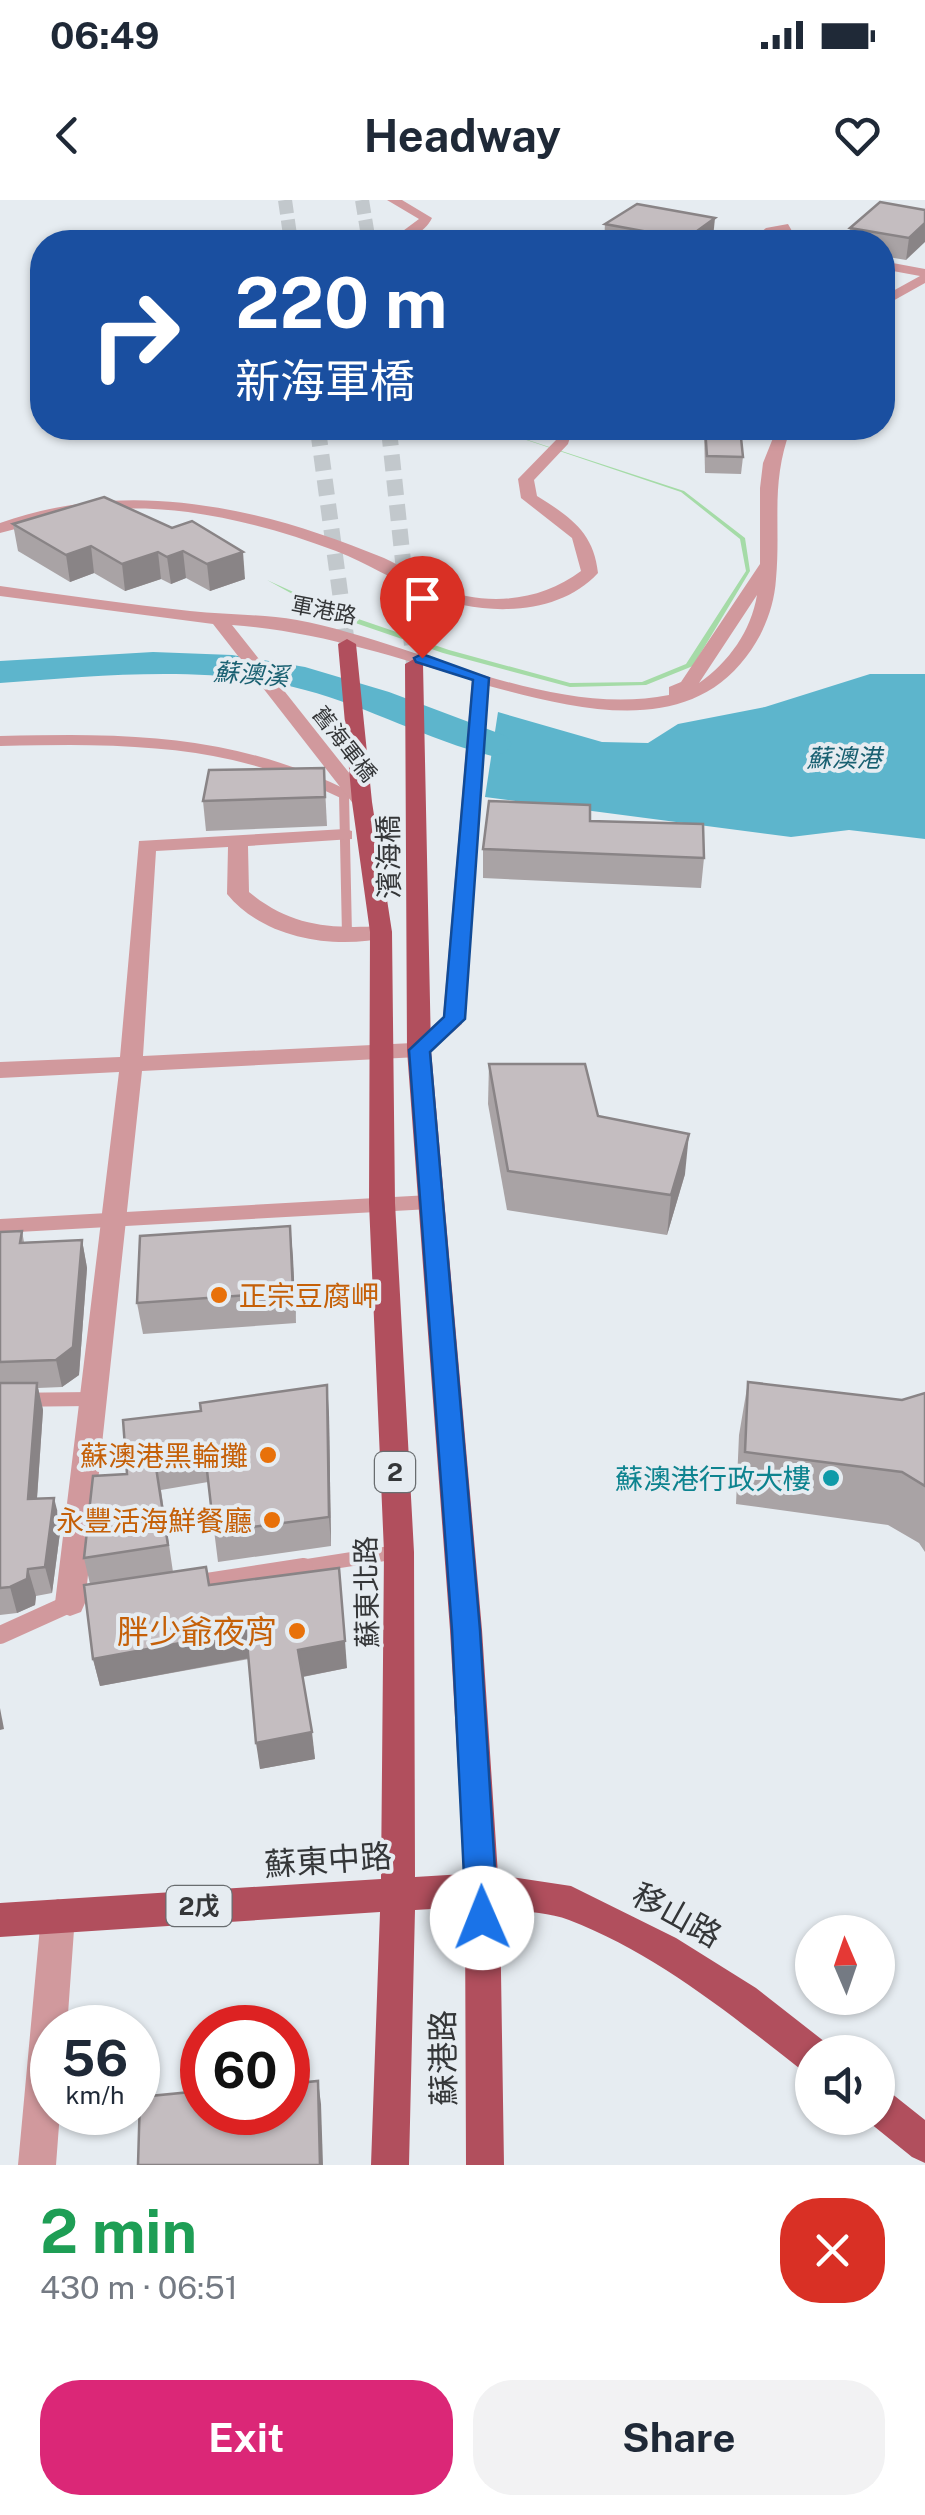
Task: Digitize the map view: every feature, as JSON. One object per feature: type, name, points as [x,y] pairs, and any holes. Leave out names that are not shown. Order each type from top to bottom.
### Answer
[{"type":"main road","name":"2","points":[[347,644],[362,802],[381,932],[380,1051]]},
{"type":"main road","name":"濱海橋","points":[[414,664],[419,1050]]},
{"type":"main road","name":"2","points":[[419,1050],[466,1630],[482,1890]]},
{"type":"main road","name":"蘇東北路","points":[[380,1051],[382,1203],[399,1552],[398,1893]]},
{"type":"main road","name":"蘇東中路","points":[[0,1920],[482,1890]]},
{"type":"main road","name":"移山路","points":[[482,1890],[571,1903],[664,1950],[795,2042]]},
{"type":"main road","name":"蘇港路","points":[[482,1890],[486,2165]]},
{"type":"main road","name":"蘇港路","points":[[390,2165],[398,1893]]},
{"type":"main road","points":[[895,2120],[925,2144]]},
{"type":"street","points":[[393,200],[426,218],[413,230]]},
{"type":"street","points":[[776,230],[788,228]]},
{"type":"street","points":[[895,268],[925,276]]},
{"type":"street","points":[[895,295],[925,276]]},
{"type":"street","points":[[0,528],[82,504],[117,500],[180,505],[256,520],[324,542],[388,566],[437,593],[484,603],[533,603],[572,589],[590,573],[590,548],[569,524],[529,498],[526,479],[563,440]]},
{"type":"street","name":"軍港路","points":[[0,591],[220,620],[295,625],[364,640],[481,678],[589,704],[633,705],[686,698],[711,684],[743,650],[763,614],[772,560],[772,463],[780,440]]},
{"type":"street","name":"舊海軍橋","points":[[220,620],[362,802]]},
{"type":"street","points":[[0,1070],[419,1050],[454,1019],[481,678]]},
{"type":"street","points":[[80,1602],[90,1398],[131,1066],[146,845],[345,835]]},
{"type":"street","points":[[238,841],[238,894],[264,918],[287,930],[381,932]]},
{"type":"street","points":[[37,2165],[58,1916]]},
{"type":"lane","points":[[0,741],[138,742],[237,752],[302,773],[344,794],[347,934]]},
{"type":"lane","points":[[0,1226],[430,1202]]},
{"type":"lane","points":[[0,1400],[90,1398]]},
{"type":"lane","points":[[186,1585],[399,1552]]},
{"type":"lane","points":[[0,1635],[80,1602]]},
{"type":"green space","points":[[527,440],[684,491],[745,538],[750,571],[693,666],[646,685],[570,687],[443,653],[329,614],[267,580],[335,611],[449,650],[570,683],[642,682],[686,664],[746,571],[740,539],[681,492]]},
{"type":"water","name":"蘇澳港","points":[[870,674],[925,674],[925,839],[849,830],[791,837],[485,797],[498,712],[602,742],[648,743],[678,724],[765,707]]},
{"type":"building","points":[[880,202],[925,210],[925,223],[909,238],[895,236],[895,230],[850,228]]},
{"type":"building","points":[[637,204],[715,218],[698,230],[637,230],[605,224]]},
{"type":"building","points":[[706,440],[741,440],[743,457],[707,456]]},
{"type":"building","points":[[104,497],[172,528],[192,521],[243,552],[207,564],[183,551],[167,557],[158,552],[122,564],[91,546],[66,555],[13,524]]},
{"type":"building","points":[[324,768],[325,797],[203,801],[209,770]]},
{"type":"building","points":[[489,801],[590,805],[590,821],[703,824],[704,858],[483,849]]},
{"type":"building","points":[[489,1064],[585,1064],[598,1116],[689,1134],[671,1195],[508,1171]]},
{"type":"building","points":[[290,1226],[293,1292],[137,1303],[140,1236]]},
{"type":"building","points":[[22,1231],[20,1243],[82,1240],[73,1347],[56,1360],[0,1362],[0,1232]]},
{"type":"building","points":[[748,1382],[902,1400],[925,1393],[925,1486],[902,1472],[745,1452]]},
{"type":"building","points":[[0,1383],[37,1383],[28,1499],[54,1498],[45,1567],[28,1569],[27,1579],[0,1588]]},
{"type":"building","points":[[327,1385],[329,1517],[214,1532],[205,1453],[155,1461],[168,1545],[84,1558],[93,1476],[127,1474],[123,1420],[201,1411],[200,1403]]},
{"type":"building","points":[[206,1567],[209,1585],[339,1568],[345,1641],[298,1650],[312,1732],[256,1743],[246,1631],[93,1659],[84,1585]]},
{"type":"building","points":[[318,2081],[320,2165],[138,2165],[139,2135],[160,2135],[160,2095],[180,2093],[180,2135],[310,2135],[310,2082]]},
{"type":"waterway","name":"蘇澳溪","points":[[0,672],[153,664],[269,671],[352,692],[492,744]]},
{"type":"tunnel","points":[[285,200],[289,230]]},
{"type":"tunnel","points":[[362,200],[367,230]]},
{"type":"tunnel","points":[[319,440],[347,644]]},
{"type":"tunnel","points":[[390,440],[414,664]]},
{"type":"place","name":"正宗豆腐岬","points":[[219,1295]]},
{"type":"place","name":"蘇澳港黑輪攤","points":[[268,1455]]},
{"type":"place","name":"蘇澳港行政大樓","points":[[831,1478]]},
{"type":"place","name":"永豐活海鮮餐廳","points":[[272,1520]]},
{"type":"place","name":"胖少爺夜宵","points":[[297,1631]]},
{"type":"route","points":[[422,658],[481,678],[454,1019],[419,1050],[466,1630],[482,1918]]}]
